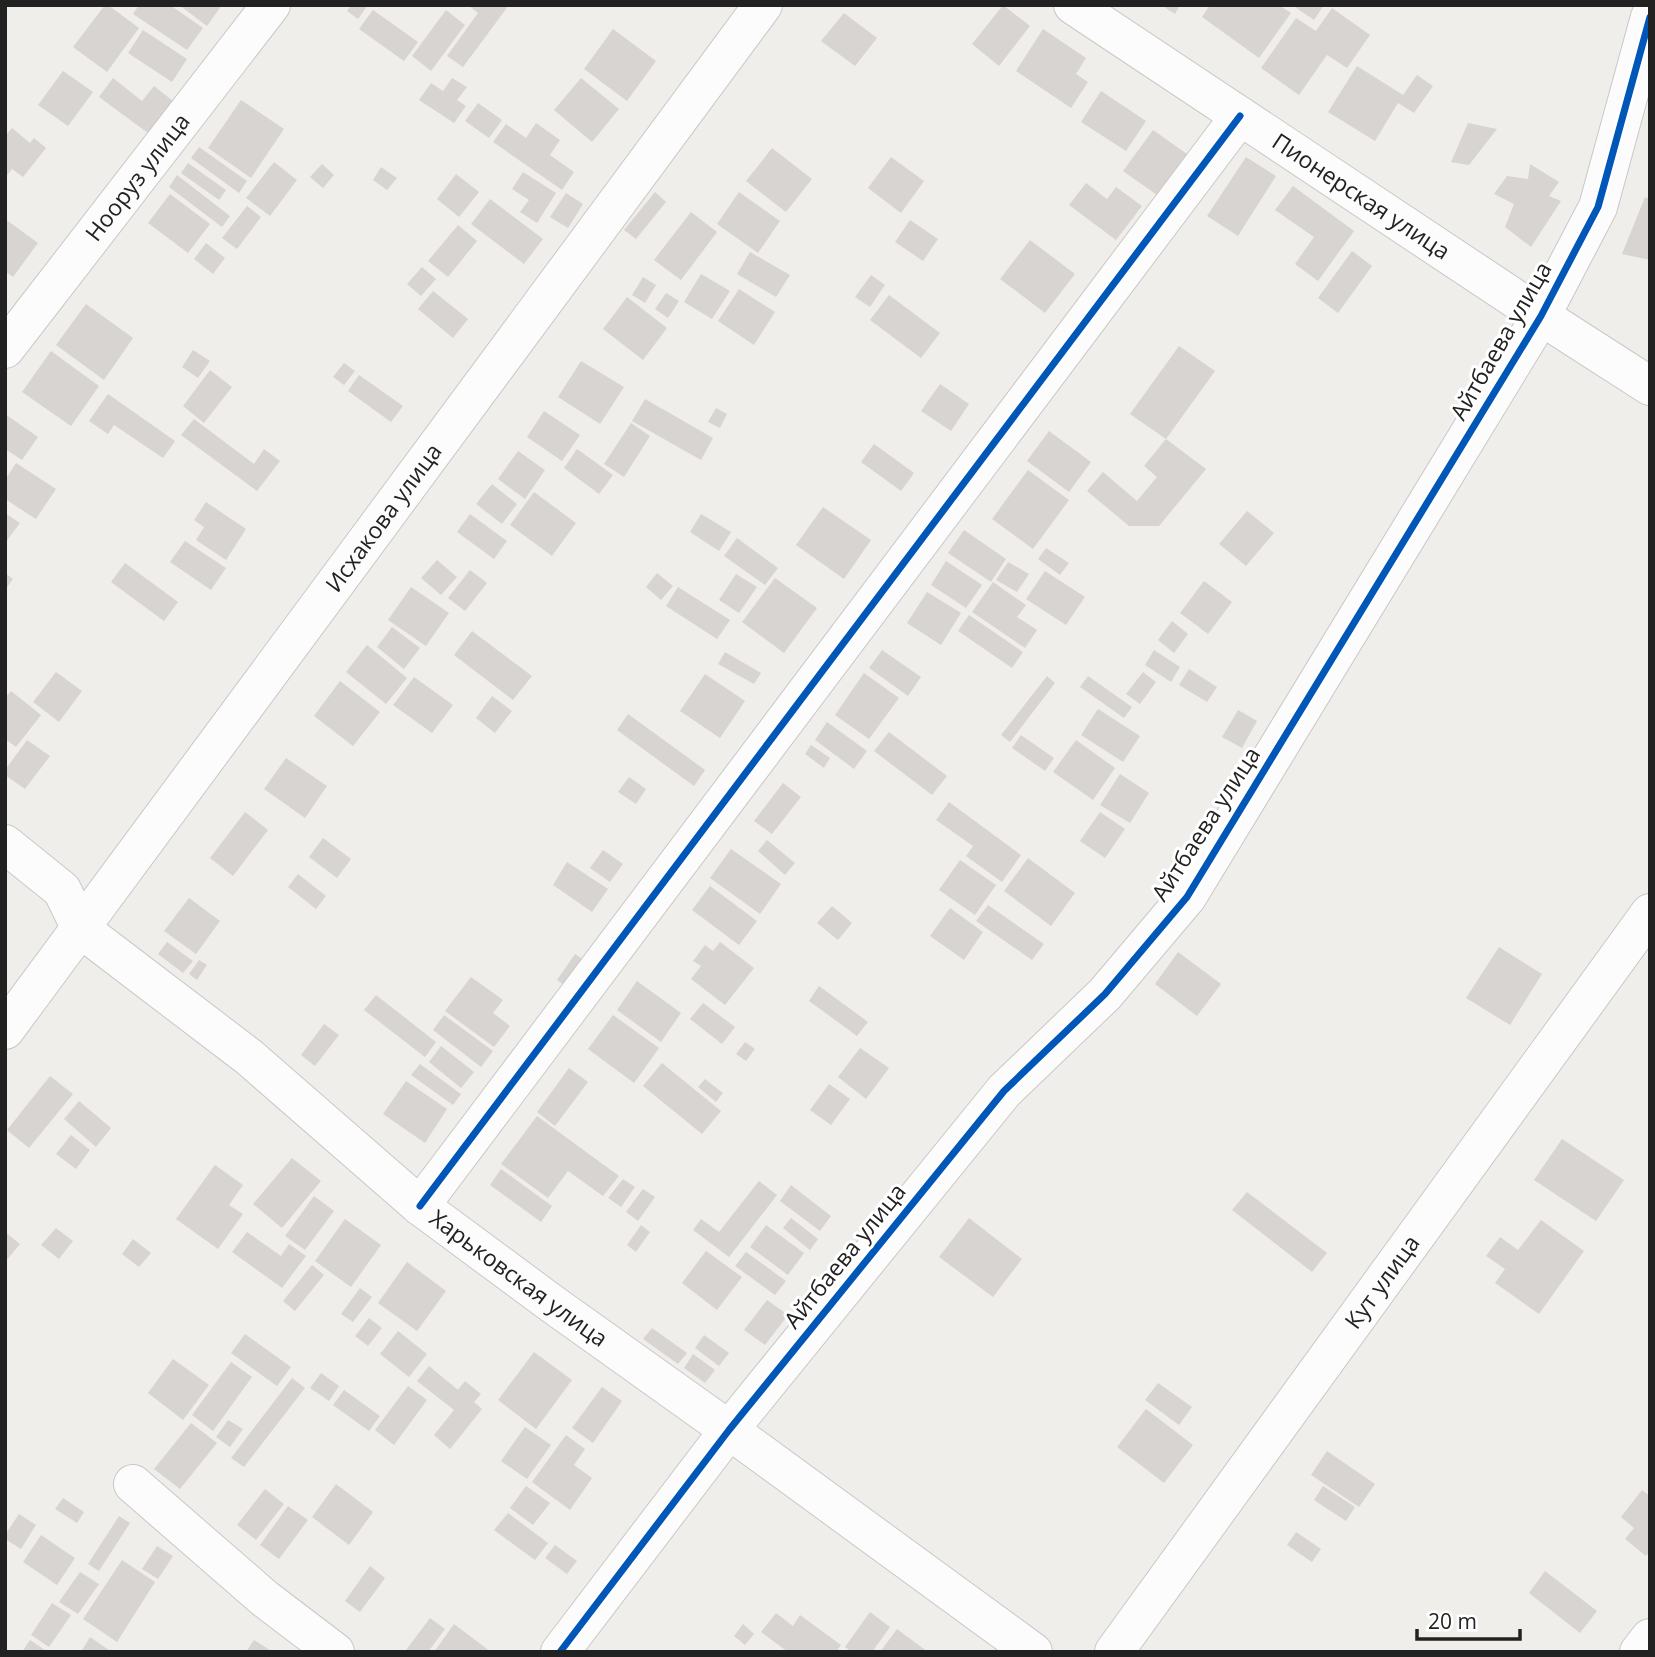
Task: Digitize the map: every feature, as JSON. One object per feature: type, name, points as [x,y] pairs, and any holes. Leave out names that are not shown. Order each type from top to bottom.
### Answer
[{"type":"street","name":"Нооруз улица","points":[[5,349],[271,5]]},
{"type":"street","name":"Исхакова улица","points":[[5,1030],[763,5]]},
{"type":"street","name":"Пионерская улица","points":[[1073,5],[1650,386]]},
{"type":"street","name":"Айтбаева улица","points":[[560,1652],[729,1430],[1004,1091],[1105,994],[1187,897],[1541,316],[1598,207],[1650,17]]},
{"type":"street","points":[[420,1206],[1240,116]]},
{"type":"street","name":"Харьковская улица","points":[[5,844],[62,890],[81,929],[249,1056],[420,1206],[1033,1652]]},
{"type":"street","name":"Кут улица","points":[[1114,1652],[1650,913]]},
{"type":"street","points":[[133,1485],[264,1598],[335,1652]]},
{"type":"street","points":[[1639,1652],[1650,1638]]},
{"type":"building","points":[[105,5],[139,28],[107,72],[73,47]]},
{"type":"building","points":[[139,5],[170,5],[203,28],[187,50],[133,14]]},
{"type":"building","points":[[179,5],[222,5],[207,26]]},
{"type":"building","points":[[351,5],[368,5],[358,19],[347,11]]},
{"type":"building","points":[[468,5],[509,5],[463,67],[447,56],[478,13]]},
{"type":"building","points":[[1003,5],[1030,26],[999,66],[972,44]]},
{"type":"building","points":[[1161,5],[1180,5],[1175,14]]},
{"type":"building","points":[[1210,5],[1279,5],[1291,13],[1259,58],[1202,17]]},
{"type":"building","points":[[1292,5],[1324,5],[1314,20]]},
{"type":"building","points":[[1332,8],[1370,35],[1347,68],[1327,55],[1299,95],[1261,68],[1296,18],[1316,31]]},
{"type":"building","points":[[373,10],[418,42],[404,61],[359,29]]},
{"type":"building","points":[[446,10],[465,25],[431,71],[412,56]]},
{"type":"building","points":[[844,13],[877,38],[855,66],[821,41]]},
{"type":"building","points":[[613,29],[656,61],[627,101],[584,69]]},
{"type":"building","points":[[1043,29],[1086,58],[1076,74],[1088,82],[1071,108],[1016,71]]},
{"type":"building","points":[[143,30],[187,59],[172,82],[128,53]]},
{"type":"building","points":[[1357,66],[1403,95],[1417,75],[1433,86],[1414,113],[1398,103],[1375,141],[1328,112]]},
{"type":"building","points":[[63,71],[93,92],[68,126],[38,105]]},
{"type":"building","points":[[113,78],[142,101],[154,86],[173,101],[148,133],[99,97]]},
{"type":"building","points":[[452,78],[467,87],[457,100],[466,106],[454,123],[419,100],[431,83],[443,91]]},
{"type":"building","points":[[581,78],[619,109],[592,142],[554,110]]},
{"type":"building","points":[[1101,91],[1146,121],[1126,151],[1081,122]]},
{"type":"building","points":[[241,100],[284,129],[251,178],[208,148]]},
{"type":"building","points":[[478,103],[502,120],[489,138],[465,121]]},
{"type":"building","points":[[536,123],[560,140],[550,155],[574,172],[562,190],[493,142],[506,124],[526,138]]},
{"type":"building","points":[[1468,123],[1497,129],[1469,165],[1451,162]]},
{"type":"building","points":[[12,128],[30,143],[34,138],[46,148],[23,177],[12,169],[5,178],[5,136]]},
{"type":"building","points":[[1153,130],[1197,161],[1167,202],[1123,171]]},
{"type":"building","points":[[199,147],[247,181],[239,193],[191,158]]},
{"type":"building","points":[[772,148],[812,179],[786,212],[746,181]]},
{"type":"building","points":[[891,157],[924,181],[901,213],[868,188]]},
{"type":"building","points":[[1246,157],[1276,176],[1238,236],[1207,216]]},
{"type":"building","points":[[274,162],[297,180],[270,216],[246,198]]},
{"type":"building","points":[[188,163],[226,190],[219,200],[181,173]]},
{"type":"building","points":[[322,164],[334,175],[323,188],[310,177]]},
{"type":"building","points":[[1530,164],[1559,182],[1549,196],[1561,201],[1531,247],[1505,227],[1514,204],[1494,194],[1507,176],[1528,179]]},
{"type":"building","points":[[381,167],[397,178],[387,190],[373,180]]},
{"type":"building","points":[[523,172],[556,193],[537,223],[520,212],[529,200],[512,189]]},
{"type":"building","points":[[456,174],[479,192],[459,217],[437,199]]},
{"type":"building","points":[[177,175],[230,216],[222,227],[169,187]]},
{"type":"building","points":[[1086,183],[1107,199],[1116,187],[1142,206],[1116,240],[1069,205]]},
{"type":"building","points":[[1293,186],[1354,231],[1318,281],[1295,264],[1314,237],[1275,210]]},
{"type":"building","points":[[655,192],[666,202],[636,239],[624,230]]},
{"type":"building","points":[[739,192],[780,221],[758,253],[717,224]]},
{"type":"building","points":[[566,193],[583,204],[568,228],[550,217]]},
{"type":"building","points":[[170,194],[210,224],[188,253],[148,223]]},
{"type":"building","points":[[1645,197],[1650,199],[1650,260],[1622,254]]},
{"type":"building","points":[[490,199],[543,239],[524,264],[471,224]]},
{"type":"building","points":[[247,206],[261,217],[237,249],[222,238]]},
{"type":"building","points":[[691,212],[717,232],[681,280],[654,260]]},
{"type":"building","points":[[5,219],[38,243],[13,277],[5,271]]},
{"type":"building","points":[[910,220],[938,239],[923,261],[895,242]]},
{"type":"building","points":[[458,225],[477,241],[448,277],[428,261]]},
{"type":"building","points":[[1030,240],[1075,274],[1045,313],[1000,279]]},
{"type":"building","points":[[206,243],[225,258],[213,274],[194,259]]},
{"type":"building","points":[[1352,251],[1372,266],[1338,313],[1318,298]]},
{"type":"building","points":[[750,252],[790,275],[776,297],[737,274]]},
{"type":"building","points":[[422,267],[436,279],[421,296],[407,284]]},
{"type":"building","points":[[701,274],[730,291],[712,319],[684,302]]},
{"type":"building","points":[[871,275],[885,285],[870,307],[855,297]]},
{"type":"building","points":[[643,277],[656,285],[645,303],[632,295]]},
{"type":"building","points":[[739,289],[775,312],[754,345],[718,321]]},
{"type":"building","points":[[433,291],[468,319],[453,338],[418,309]]},
{"type":"building","points":[[666,293],[679,301],[668,318],[655,309]]},
{"type":"building","points":[[889,295],[940,333],[921,358],[870,320]]},
{"type":"building","points":[[627,297],[667,328],[643,360],[603,329]]},
{"type":"building","points":[[86,304],[133,338],[104,380],[56,345]]},
{"type":"building","points":[[1179,346],[1215,371],[1166,439],[1130,414]]},
{"type":"building","points":[[193,350],[210,361],[198,378],[182,367]]},
{"type":"building","points":[[51,351],[99,386],[71,426],[22,392]]},
{"type":"building","points":[[581,361],[624,387],[600,424],[558,397]]},
{"type":"building","points":[[344,363],[355,371],[344,385],[333,377]]},
{"type":"building","points":[[210,370],[232,387],[204,423],[183,406]]},
{"type":"building","points":[[359,375],[403,406],[391,422],[348,391]]},
{"type":"building","points":[[940,384],[969,404],[951,431],[921,411]]},
{"type":"building","points":[[108,394],[175,441],[163,458],[114,425],[108,434],[89,421]]},
{"type":"building","points":[[645,399],[713,438],[701,460],[632,421]]},
{"type":"building","points":[[716,408],[727,414],[720,428],[708,422]]},
{"type":"building","points":[[544,411],[580,435],[562,461],[527,437]]},
{"type":"building","points":[[5,414],[38,437],[22,460],[5,449]]},
{"type":"building","points":[[194,419],[254,464],[264,449],[280,461],[257,491],[181,435]]},
{"type":"building","points":[[631,423],[650,436],[624,477],[604,464]]},
{"type":"building","points":[[1049,431],[1091,462],[1069,492],[1027,461]]},
{"type":"building","points":[[1166,439],[1206,469],[1159,526],[1129,526],[1087,491],[1103,472],[1137,501],[1157,477],[1144,466]]},
{"type":"building","points":[[874,444],[914,473],[901,491],[861,462]]},
{"type":"building","points":[[577,449],[613,475],[599,494],[564,468]]},
{"type":"building","points":[[518,451],[545,470],[525,499],[498,479]]},
{"type":"building","points":[[16,463],[56,489],[36,519],[5,499],[5,480]]},
{"type":"building","points":[[1028,470],[1069,500],[1033,549],[992,519]]},
{"type":"building","points":[[492,484],[517,504],[502,524],[476,504]]},
{"type":"building","points":[[534,492],[576,523],[552,556],[510,525]]},
{"type":"building","points":[[206,502],[246,529],[226,560],[196,540],[204,527],[194,520]]},
{"type":"building","points":[[823,507],[871,540],[844,579],[796,545]]},
{"type":"building","points":[[1247,511],[1274,533],[1246,566],[1219,544]]},
{"type":"building","points":[[5,513],[20,523],[5,543]]},
{"type":"building","points":[[470,514],[507,541],[494,559],[457,532]]},
{"type":"building","points":[[701,514],[731,532],[719,551],[690,532]]},
{"type":"building","points":[[964,530],[1006,559],[991,582],[948,553]]},
{"type":"building","points":[[737,538],[778,568],[765,585],[724,556]]},
{"type":"building","points":[[185,541],[226,568],[211,590],[170,562]]},
{"type":"building","points":[[1046,548],[1069,563],[1060,575],[1038,559]]},
{"type":"building","points":[[437,560],[457,577],[441,595],[421,578]]},
{"type":"building","points":[[946,561],[982,585],[966,608],[931,585]]},
{"type":"building","points":[[1008,562],[1029,574],[1017,592],[996,580]]},
{"type":"building","points":[[125,563],[178,602],[164,621],[111,582]]},
{"type":"building","points":[[470,570],[487,583],[465,611],[448,598]]},
{"type":"building","points":[[1045,571],[1085,597],[1066,625],[1026,599]]},
{"type":"building","points":[[5,573],[13,579],[5,590]]},
{"type":"building","points":[[657,573],[673,586],[661,600],[646,587]]},
{"type":"building","points":[[736,574],[757,587],[739,613],[719,600]]},
{"type":"building","points":[[775,578],[817,608],[784,653],[742,622]]},
{"type":"building","points":[[1204,581],[1232,602],[1208,634],[1180,613]]},
{"type":"building","points":[[993,582],[1026,605],[1017,617],[1037,630],[1025,648],[972,612]]},
{"type":"building","points":[[411,587],[449,613],[426,646],[388,620]]},
{"type":"building","points":[[678,587],[730,620],[717,639],[666,606]]},
{"type":"building","points":[[927,592],[961,613],[941,645],[907,623]]},
{"type":"building","points":[[969,615],[1023,652],[1012,668],[958,631]]},
{"type":"building","points":[[1172,621],[1188,634],[1174,653],[1158,640]]},
{"type":"building","points":[[392,627],[420,648],[404,669],[377,647]]},
{"type":"building","points":[[472,631],[532,676],[513,700],[454,655]]},
{"type":"building","points":[[367,645],[407,678],[386,704],[346,672]]},
{"type":"building","points":[[882,650],[921,677],[908,696],[869,668]]},
{"type":"building","points":[[1154,650],[1180,667],[1171,682],[1145,665]]},
{"type":"building","points":[[725,652],[761,673],[754,684],[718,664]]},
{"type":"building","points":[[1189,669],[1217,687],[1207,702],[1179,685]]},
{"type":"building","points":[[56,672],[82,691],[59,722],[33,702]]},
{"type":"building","points":[[1143,672],[1156,682],[1140,704],[1126,694]]},
{"type":"building","points":[[864,673],[899,698],[869,739],[835,715]]},
{"type":"building","points":[[705,674],[745,701],[720,738],[680,711]]},
{"type":"building","points":[[1047,676],[1055,683],[1010,742],[1001,735]]},
{"type":"building","points":[[1088,676],[1132,707],[1124,718],[1080,687]]},
{"type":"building","points":[[414,677],[453,705],[432,733],[393,705]]},
{"type":"building","points":[[340,681],[380,712],[353,746],[314,716]]},
{"type":"building","points":[[11,691],[41,715],[16,747],[5,739],[5,698]]},
{"type":"building","points":[[492,696],[512,711],[495,733],[476,718]]},
{"type":"building","points":[[1098,709],[1140,736],[1123,762],[1081,735]]},
{"type":"building","points":[[1238,710],[1257,721],[1242,748],[1222,737]]},
{"type":"building","points":[[628,714],[705,770],[694,786],[617,730]]},
{"type":"building","points":[[827,722],[867,751],[854,769],[815,740]]},
{"type":"building","points":[[889,732],[947,776],[932,795],[874,751]]},
{"type":"building","points":[[1021,735],[1054,758],[1045,771],[1012,748]]},
{"type":"building","points":[[27,740],[50,756],[25,789],[5,775],[5,770]]},
{"type":"building","points":[[1076,740],[1115,768],[1093,800],[1053,772]]},
{"type":"building","points":[[811,745],[830,758],[824,768],[805,754]]},
{"type":"building","points":[[286,758],[327,786],[305,818],[264,789]]},
{"type":"building","points":[[1120,774],[1149,793],[1130,823],[1100,805]]},
{"type":"building","points":[[629,777],[646,789],[636,804],[618,792]]},
{"type":"building","points":[[783,783],[801,797],[772,834],[754,821]]},
{"type":"building","points":[[949,802],[1021,855],[1002,882],[966,856],[973,846],[936,820]]},
{"type":"building","points":[[245,812],[268,830],[233,876],[210,858]]},
{"type":"building","points":[[1100,812],[1125,829],[1105,858],[1080,841]]},
{"type":"building","points":[[323,838],[351,859],[337,878],[309,857]]},
{"type":"building","points":[[767,840],[795,863],[785,875],[758,851]]},
{"type":"building","points":[[731,849],[781,884],[760,914],[710,878]]},
{"type":"building","points":[[603,850],[623,864],[610,882],[590,868]]},
{"type":"building","points":[[1028,858],[1075,893],[1051,926],[1004,891]]},
{"type":"building","points":[[960,860],[996,885],[975,915],[939,890]]},
{"type":"building","points":[[567,862],[608,889],[592,912],[553,885]]},
{"type":"building","points":[[298,874],[326,896],[316,909],[288,887]]},
{"type":"building","points":[[710,886],[757,921],[739,945],[692,910]]},
{"type":"building","points":[[189,898],[220,921],[196,954],[164,931]]},
{"type":"building","points":[[988,905],[1044,944],[1032,960],[976,921]]},
{"type":"building","points":[[832,906],[852,923],[838,940],[817,923]]},
{"type":"building","points":[[950,908],[983,932],[964,960],[930,936]]},
{"type":"building","points":[[167,942],[193,961],[183,973],[158,954]]},
{"type":"building","points":[[720,942],[754,968],[725,1005],[691,979],[701,966],[693,961],[705,945],[713,951]]},
{"type":"building","points":[[1499,947],[1542,974],[1510,1025],[1466,998]]},
{"type":"building","points":[[1178,952],[1221,984],[1197,1016],[1155,984]]},
{"type":"building","points":[[575,954],[588,963],[571,990],[557,980]]},
{"type":"building","points":[[199,960],[207,965],[197,980],[189,974]]},
{"type":"building","points":[[471,977],[503,1000],[493,1013],[510,1026],[494,1047],[445,1011]]},
{"type":"building","points":[[637,981],[681,1013],[661,1042],[617,1010]]},
{"type":"building","points":[[819,986],[868,1022],[857,1036],[809,1001]]},
{"type":"building","points":[[376,995],[436,1042],[425,1057],[364,1010]]},
{"type":"building","points":[[703,1003],[735,1027],[722,1044],[690,1019]]},
{"type":"building","points":[[444,1015],[493,1051],[481,1067],[433,1030]]},
{"type":"building","points":[[613,1015],[659,1048],[634,1083],[588,1049]]},
{"type":"building","points":[[324,1024],[339,1035],[315,1066],[301,1055]]},
{"type":"building","points":[[745,1042],[755,1049],[746,1061],[736,1054]]},
{"type":"building","points":[[441,1046],[474,1072],[461,1088],[429,1062]]},
{"type":"building","points":[[860,1048],[889,1068],[866,1099],[838,1077]]},
{"type":"building","points":[[662,1063],[721,1111],[702,1134],[643,1086]]},
{"type":"building","points":[[420,1064],[461,1094],[453,1105],[411,1075]]},
{"type":"building","points":[[569,1068],[588,1082],[555,1126],[537,1112]]},
{"type":"building","points":[[50,1076],[73,1094],[29,1148],[7,1130]]},
{"type":"building","points":[[705,1079],[723,1093],[716,1102],[698,1087]]},
{"type":"building","points":[[406,1081],[447,1109],[425,1143],[383,1114]]},
{"type":"building","points":[[829,1084],[850,1099],[831,1125],[810,1110]]},
{"type":"building","points":[[79,1101],[111,1128],[96,1147],[64,1119]]},
{"type":"building","points":[[537,1116],[619,1176],[603,1196],[568,1171],[548,1198],[501,1164]]},
{"type":"building","points":[[71,1135],[90,1150],[76,1169],[56,1154]]},
{"type":"building","points":[[1562,1139],[1624,1180],[1596,1221],[1534,1180]]},
{"type":"building","points":[[292,1158],[321,1181],[282,1228],[253,1204]]},
{"type":"building","points":[[215,1165],[243,1185],[229,1205],[243,1214],[218,1249],[176,1219]]},
{"type":"building","points":[[501,1169],[552,1206],[541,1222],[490,1185]]},
{"type":"building","points":[[623,1179],[635,1187],[621,1207],[608,1198]]},
{"type":"building","points":[[759,1181],[777,1195],[729,1257],[693,1230],[701,1219],[719,1232]]},
{"type":"building","points":[[791,1185],[831,1216],[820,1231],[780,1201]]},
{"type":"building","points":[[643,1189],[655,1197],[638,1221],[626,1212]]},
{"type":"building","points":[[1247,1192],[1327,1253],[1312,1272],[1232,1210]]},
{"type":"building","points":[[314,1196],[334,1211],[305,1250],[285,1236]]},
{"type":"building","points":[[791,1218],[818,1239],[810,1250],[783,1228]]},
{"type":"building","points":[[969,1218],[1022,1259],[993,1297],[939,1257]]},
{"type":"building","points":[[345,1219],[381,1245],[351,1287],[315,1261]]},
{"type":"building","points":[[1541,1220],[1584,1251],[1539,1314],[1495,1283],[1505,1269],[1486,1256],[1500,1237],[1518,1250]]},
{"type":"building","points":[[641,1225],[650,1232],[636,1252],[627,1245]]},
{"type":"building","points":[[766,1225],[804,1253],[788,1275],[750,1247]]},
{"type":"building","points":[[56,1228],[73,1241],[59,1259],[41,1245]]},
{"type":"building","points":[[5,1232],[20,1244],[5,1262]]},
{"type":"building","points":[[247,1232],[281,1256],[289,1244],[306,1256],[282,1288],[232,1252]]},
{"type":"building","points":[[133,1239],[151,1253],[139,1267],[122,1254]]},
{"type":"building","points":[[706,1251],[742,1277],[717,1310],[682,1283]]},
{"type":"building","points":[[746,1252],[786,1281],[775,1295],[735,1266]]},
{"type":"building","points":[[407,1262],[446,1291],[417,1331],[378,1303]]},
{"type":"building","points":[[312,1265],[324,1275],[295,1311],[283,1301]]},
{"type":"building","points":[[360,1288],[372,1297],[353,1322],[341,1314]]},
{"type":"building","points":[[767,1300],[788,1315],[765,1345],[744,1330]]},
{"type":"building","points":[[369,1318],[382,1328],[368,1346],[355,1336]]},
{"type":"building","points":[[652,1328],[687,1353],[678,1364],[643,1339]]},
{"type":"building","points":[[398,1331],[427,1354],[409,1377],[380,1354]]},
{"type":"building","points":[[245,1334],[291,1367],[277,1386],[231,1353]]},
{"type":"building","points":[[704,1335],[729,1353],[719,1366],[695,1348]]},
{"type":"building","points":[[534,1352],[572,1380],[536,1429],[498,1400]]},
{"type":"building","points":[[693,1354],[715,1370],[705,1383],[684,1368]]},
{"type":"building","points":[[173,1359],[209,1385],[183,1420],[148,1393]]},
{"type":"building","points":[[231,1362],[252,1377],[213,1431],[192,1415]]},
{"type":"building","points":[[429,1366],[458,1390],[465,1381],[481,1394],[474,1402],[482,1409],[450,1449],[434,1435],[454,1410],[417,1381]]},
{"type":"building","points":[[321,1373],[339,1386],[329,1401],[310,1388]]},
{"type":"building","points":[[292,1378],[305,1388],[244,1467],[231,1458]]},
{"type":"building","points":[[1158,1383],[1192,1407],[1179,1425],[1145,1400]]},
{"type":"building","points":[[408,1386],[427,1400],[394,1445],[375,1430]]},
{"type":"building","points":[[602,1387],[622,1401],[593,1443],[572,1428]]},
{"type":"building","points":[[344,1390],[380,1416],[369,1431],[333,1405]]},
{"type":"building","points":[[1146,1409],[1193,1445],[1164,1483],[1117,1447]]},
{"type":"building","points":[[228,1420],[243,1429],[230,1447],[216,1437]]},
{"type":"building","points":[[191,1423],[217,1443],[180,1489],[154,1469]]},
{"type":"building","points":[[525,1427],[551,1445],[527,1479],[501,1461]]},
{"type":"building","points":[[566,1435],[585,1449],[574,1465],[592,1478],[570,1510],[532,1482]]},
{"type":"building","points":[[1327,1451],[1375,1484],[1359,1507],[1311,1475]]},
{"type":"building","points":[[336,1484],[373,1512],[349,1545],[312,1517]]},
{"type":"building","points":[[526,1486],[550,1503],[533,1525],[510,1508]]},
{"type":"building","points":[[1323,1486],[1355,1507],[1346,1521],[1314,1500]]},
{"type":"building","points":[[265,1489],[284,1504],[256,1540],[237,1525]]},
{"type":"building","points":[[1642,1490],[1650,1496],[1650,1551],[1646,1556],[1625,1539],[1634,1528],[1621,1517]]},
{"type":"building","points":[[63,1498],[84,1512],[77,1523],[55,1509]]},
{"type":"building","points":[[288,1506],[308,1520],[279,1559],[260,1545]]},
{"type":"building","points":[[508,1513],[548,1543],[535,1560],[494,1530]]},
{"type":"building","points":[[19,1514],[36,1525],[21,1549],[5,1539]]},
{"type":"building","points":[[119,1516],[130,1523],[99,1571],[88,1564]]},
{"type":"building","points":[[1296,1532],[1321,1549],[1312,1562],[1287,1545]]},
{"type":"building","points":[[41,1535],[75,1558],[57,1585],[23,1562]]},
{"type":"building","points":[[555,1545],[577,1561],[567,1574],[545,1558]]},
{"type":"building","points":[[157,1546],[173,1556],[158,1579],[142,1569]]},
{"type":"building","points":[[122,1560],[155,1582],[117,1642],[83,1619]]},
{"type":"building","points":[[370,1566],[385,1578],[360,1612],[345,1601]]},
{"type":"building","points":[[1545,1571],[1597,1611],[1580,1633],[1529,1593]]},
{"type":"building","points":[[80,1572],[99,1584],[78,1614],[59,1602]]},
{"type":"building","points":[[52,1603],[71,1615],[49,1647],[31,1635]]},
{"type":"building","points":[[870,1612],[890,1627],[872,1652],[852,1652],[845,1647]]},
{"type":"building","points":[[776,1613],[793,1626],[800,1615],[841,1645],[836,1652],[788,1652],[761,1632]]},
{"type":"building","points":[[430,1618],[445,1629],[428,1652],[406,1650]]},
{"type":"building","points":[[454,1624],[491,1652],[434,1652]]},
{"type":"building","points":[[743,1624],[754,1634],[745,1645],[734,1636]]},
{"type":"building","points":[[897,1629],[928,1652],[880,1652]]},
{"type":"building","points":[[90,1637],[109,1650],[108,1652],[81,1652]]},
{"type":"building","points":[[30,1640],[48,1652],[22,1652]]},
{"type":"building","points":[[254,1640],[273,1652],[246,1652]]},
{"type":"cycle path","points":[[560,1652],[729,1430],[1004,1091],[1105,994],[1187,897],[1541,316],[1598,207],[1650,17]]},
{"type":"cycle path","points":[[420,1206],[1240,116]]}]
